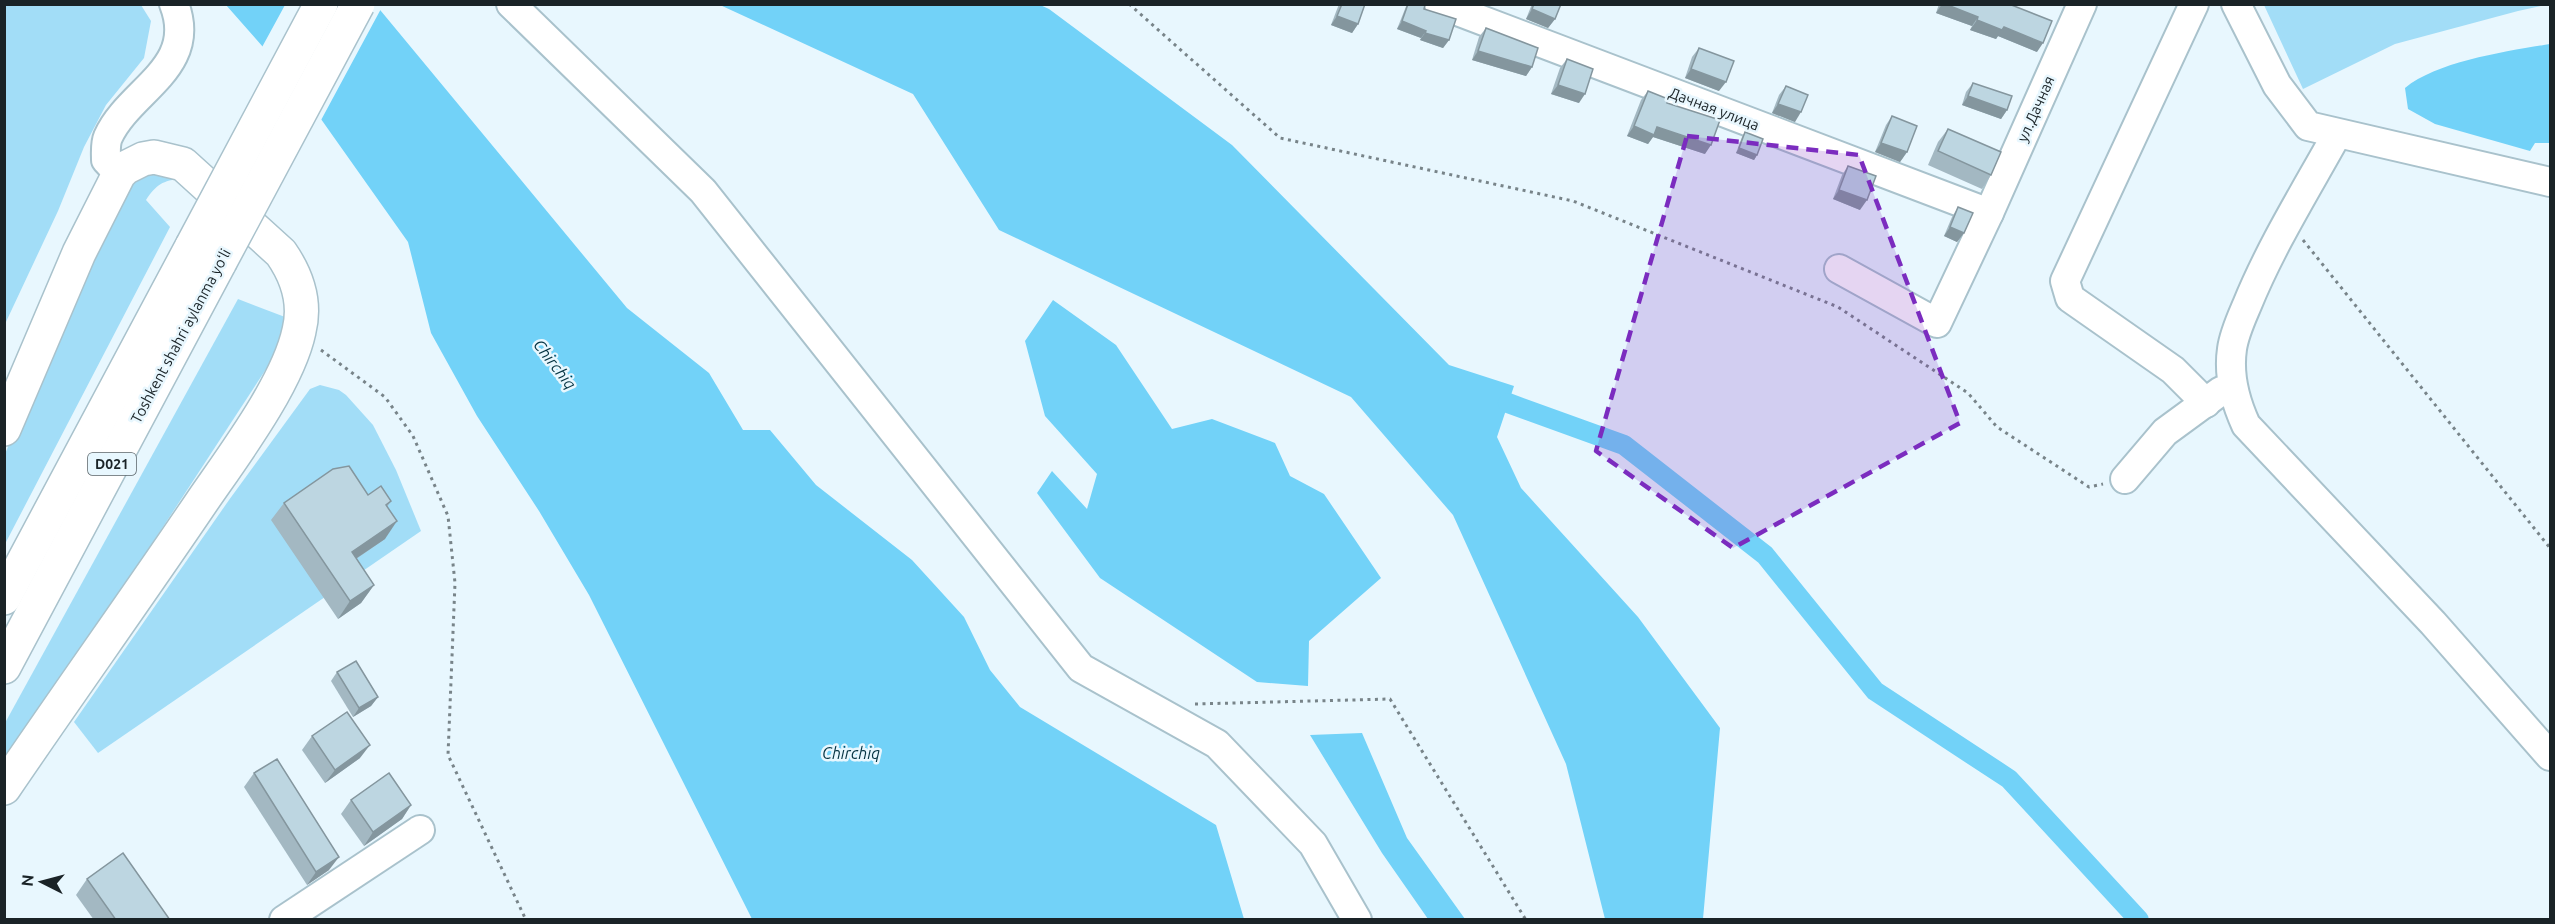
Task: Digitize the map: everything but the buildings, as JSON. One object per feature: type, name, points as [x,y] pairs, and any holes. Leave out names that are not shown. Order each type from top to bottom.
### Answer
[{"type":"highway","name":"D021","points":[[4,598],[321,4]]},
{"type":"highway","name":"Toshkent shahri aylanma yoʻli","points":[[4,666],[358,4]]},
{"type":"highway","points":[[4,429],[79,254],[119,174],[133,163],[154,157],[175,160],[191,169],[288,262],[297,282],[301,304],[297,338],[286,366],[240,445],[4,788]]},
{"type":"street","points":[[119,174],[106,160],[107,140],[118,118],[160,78],[175,53],[180,32],[174,4]]},
{"type":"street","points":[[511,4],[703,191],[1081,668],[1216,744],[1313,844],[1358,920]]},
{"type":"street","name":"Дачная улица","points":[[1439,4],[1989,213]]},
{"type":"street","points":[[2194,4],[2066,281],[2070,298],[2173,370],[2206,403]]},
{"type":"street","points":[[2236,4],[2277,85],[2308,126],[2550,182]]},
{"type":"street","name":"ул.Дачная","points":[[1839,269],[1937,323],[1989,213],[2074,7]]},
{"type":"street","points":[[2337,134],[2259,276],[2238,327],[2232,348],[2232,382],[2236,403],[2246,425],[2433,623],[2550,756]]},
{"type":"street","points":[[2125,479],[2165,432],[2232,382]]},
{"type":"street","points":[[284,920],[420,830]]},
{"type":"path","points":[[1129,4],[1280,138],[1574,201],[1838,307],[1968,393],[1997,427],[2089,487],[2125,479]]},
{"type":"path","points":[[2288,222],[2550,548]]},
{"type":"path","points":[[297,338],[322,350],[385,397],[413,436],[448,516],[455,583],[448,755],[526,920]]},
{"type":"path","points":[[1194,704],[1390,699],[1526,920]]},
{"type":"highlighted area","points":[[1687,136],[1859,155],[1960,423],[1733,548],[1596,451]]},
{"type":"shaded area","points":[[5,4],[141,5],[151,21],[144,58],[106,105],[84,147],[58,211],[5,324]]},
{"type":"shaded area","points":[[2550,4],[2395,44],[2303,89],[2264,5]]},
{"type":"shaded area","points":[[147,172],[181,179],[161,184],[146,200],[170,227],[5,544],[5,454],[85,259],[128,184]]},
{"type":"shaded area","points":[[238,299],[285,317],[285,334],[270,363],[5,769],[5,723]]},
{"type":"shaded area","points":[[320,385],[339,390],[346,395],[373,425],[396,470],[421,531],[98,753],[74,722],[229,500],[310,389]]},
{"type":"water","points":[[1038,4],[1049,9],[1232,145],[1449,365],[1514,386],[1497,437],[1521,488],[1638,617],[1720,728],[1703,919],[1605,919],[1566,764],[1453,515],[1351,397],[999,230],[913,94],[720,5]]},
{"type":"water","name":"Chirchiq","points":[[226,5],[376,5],[627,308],[709,373],[743,430],[770,430],[816,485],[912,560],[964,617],[990,670],[1020,707],[1216,825],[1244,919],[752,919],[589,595],[539,511],[477,416],[431,333],[408,242],[299,88]]},
{"type":"water","points":[[2550,44],[2550,143],[2535,143],[2530,151],[2435,124],[2408,109],[2405,88],[2436,71],[2474,58]]},
{"type":"water","points":[[1053,300],[1116,345],[1172,429],[1212,419],[1275,443],[1290,476],[1324,494],[1381,578],[1309,641],[1308,686],[1257,682],[1100,578],[1037,493],[1052,471],[1087,509],[1097,474],[1045,416],[1025,341]]},
{"type":"water","points":[[1362,733],[1407,838],[1465,919],[1428,919],[1382,853],[1310,735]]},
{"type":"pier","points":[[380,4],[382,7],[320,122],[297,90],[261,49],[285,5]]},
{"type":"waterway","points":[[1508,403],[1624,445],[1765,555],[1875,691],[2009,779],[2139,920]]}]
